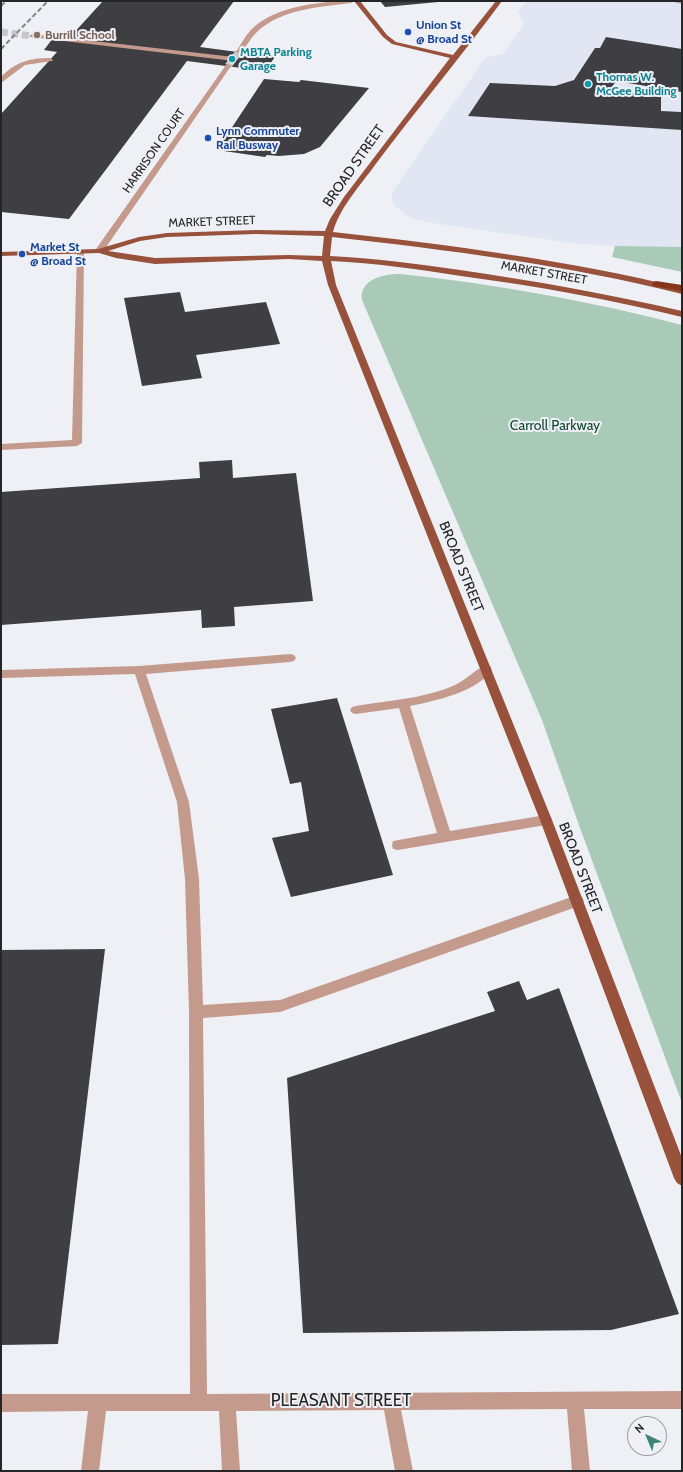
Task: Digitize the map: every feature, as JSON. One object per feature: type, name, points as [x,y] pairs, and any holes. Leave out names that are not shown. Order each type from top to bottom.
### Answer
[{"type":"main road","points":[[356,1],[385,36],[394,43],[455,57]]},
{"type":"main road","name":"BROAD STREET","points":[[499,1],[416,104],[344,203],[333,222],[329,234],[327,257],[332,285],[546,820],[682,1178]]},
{"type":"main road","name":"MARKET STREET","points":[[1,254],[99,251],[125,242],[167,235],[262,232],[329,234],[550,263],[682,289]]},
{"type":"main road","name":"MARKET STREET","points":[[99,251],[116,256],[155,261],[268,257],[327,257],[401,264],[553,286],[682,314]]},
{"type":"street","points":[[239,52],[251,34],[260,26],[278,16],[300,9],[351,1]]},
{"type":"street","points":[[676,1],[682,2]]},
{"type":"street","points":[[32,36],[234,59]]},
{"type":"street","points":[[1,81],[10,71],[21,63],[34,60],[50,60]]},
{"type":"street","name":"HARRISON COURT","points":[[99,251],[228,66]]},
{"type":"street","points":[[1,447],[77,442],[80,252]]},
{"type":"street","points":[[1,674],[139,670],[290,658]]},
{"type":"street","points":[[356,710],[446,693],[473,680],[486,669]]},
{"type":"street","points":[[139,670],[183,802],[192,879],[196,1012],[199,1401]]},
{"type":"street","points":[[404,702],[445,837]]},
{"type":"street","points":[[398,845],[546,820]]},
{"type":"street","points":[[196,1012],[280,1006],[577,901]]},
{"type":"street","points":[[575,1400],[582,1471]]},
{"type":"street","name":"PLEASANT STREET","points":[[1,1403],[682,1400]]},
{"type":"street","points":[[391,1401],[404,1471]]},
{"type":"street","points":[[90,1471],[98,1402]]},
{"type":"street","points":[[227,1402],[231,1471]]},
{"type":"shaded area","points":[[527,1],[682,1],[682,247],[647,248],[571,243],[426,222],[411,218],[394,206],[391,196],[393,191],[485,58],[503,54],[524,24],[518,12]]},
{"type":"green space","points":[[615,246],[682,247],[682,272],[612,257]]},
{"type":"green space","name":"Carroll Parkway","points":[[400,274],[542,294],[612,308],[682,325],[682,1103],[580,828],[542,720],[362,300],[364,287],[368,283],[374,279],[387,275]]},
{"type":"building","name":"MBTA Parking Garage","points":[[103,1],[234,1],[200,47],[275,57],[265,71],[187,61],[69,219],[1,212],[1,114],[57,52],[44,50],[56,34],[71,36]]},
{"type":"building","points":[[380,1],[438,1],[438,2],[385,7]]},
{"type":"building","name":"Thomas W. McGee Building","points":[[606,37],[682,49],[682,92],[616,81],[610,90],[661,96],[661,111],[681,112],[682,130],[468,116],[490,83],[555,86],[574,80],[595,48],[600,48]]},
{"type":"building","points":[[264,79],[299,82],[301,80],[369,88],[320,147],[304,154],[279,156],[267,155],[265,157],[217,150]]},
{"type":"building","points":[[180,292],[185,312],[266,302],[280,344],[196,355],[202,378],[142,386],[124,298]]},
{"type":"building","points":[[232,460],[233,478],[296,473],[313,601],[234,607],[235,626],[202,628],[201,610],[1,625],[1,492],[200,478],[199,462]]},
{"type":"building","points":[[337,698],[393,875],[291,897],[272,838],[309,831],[301,782],[290,784],[271,709]]},
{"type":"building","points":[[105,949],[58,1344],[1,1345],[1,950]]},
{"type":"building","points":[[519,981],[527,1000],[559,988],[679,1314],[611,1330],[303,1333],[287,1078],[495,1011],[487,992]]},
{"type":"tunnel","points":[[1,32],[32,36]]},
{"type":"tunnel","points":[[228,66],[239,52]]},
{"type":"railway","points":[[1,6],[6,1]]},
{"type":"railway","points":[[1,49],[48,1]]},
{"type":"place","name":"Union St @ Broad St","points":[[408,32]]},
{"type":"place","name":"Burrill School","points":[[37,35]]},
{"type":"place","name":"MBTA Parking Garage","points":[[232,59]]},
{"type":"place","name":"Thomas W. McGee Building","points":[[588,84]]},
{"type":"place","name":"Lynn Commuter Rail Busway","points":[[208,138]]},
{"type":"place","name":"Market St @ Broad St","points":[[22,254]]}]
